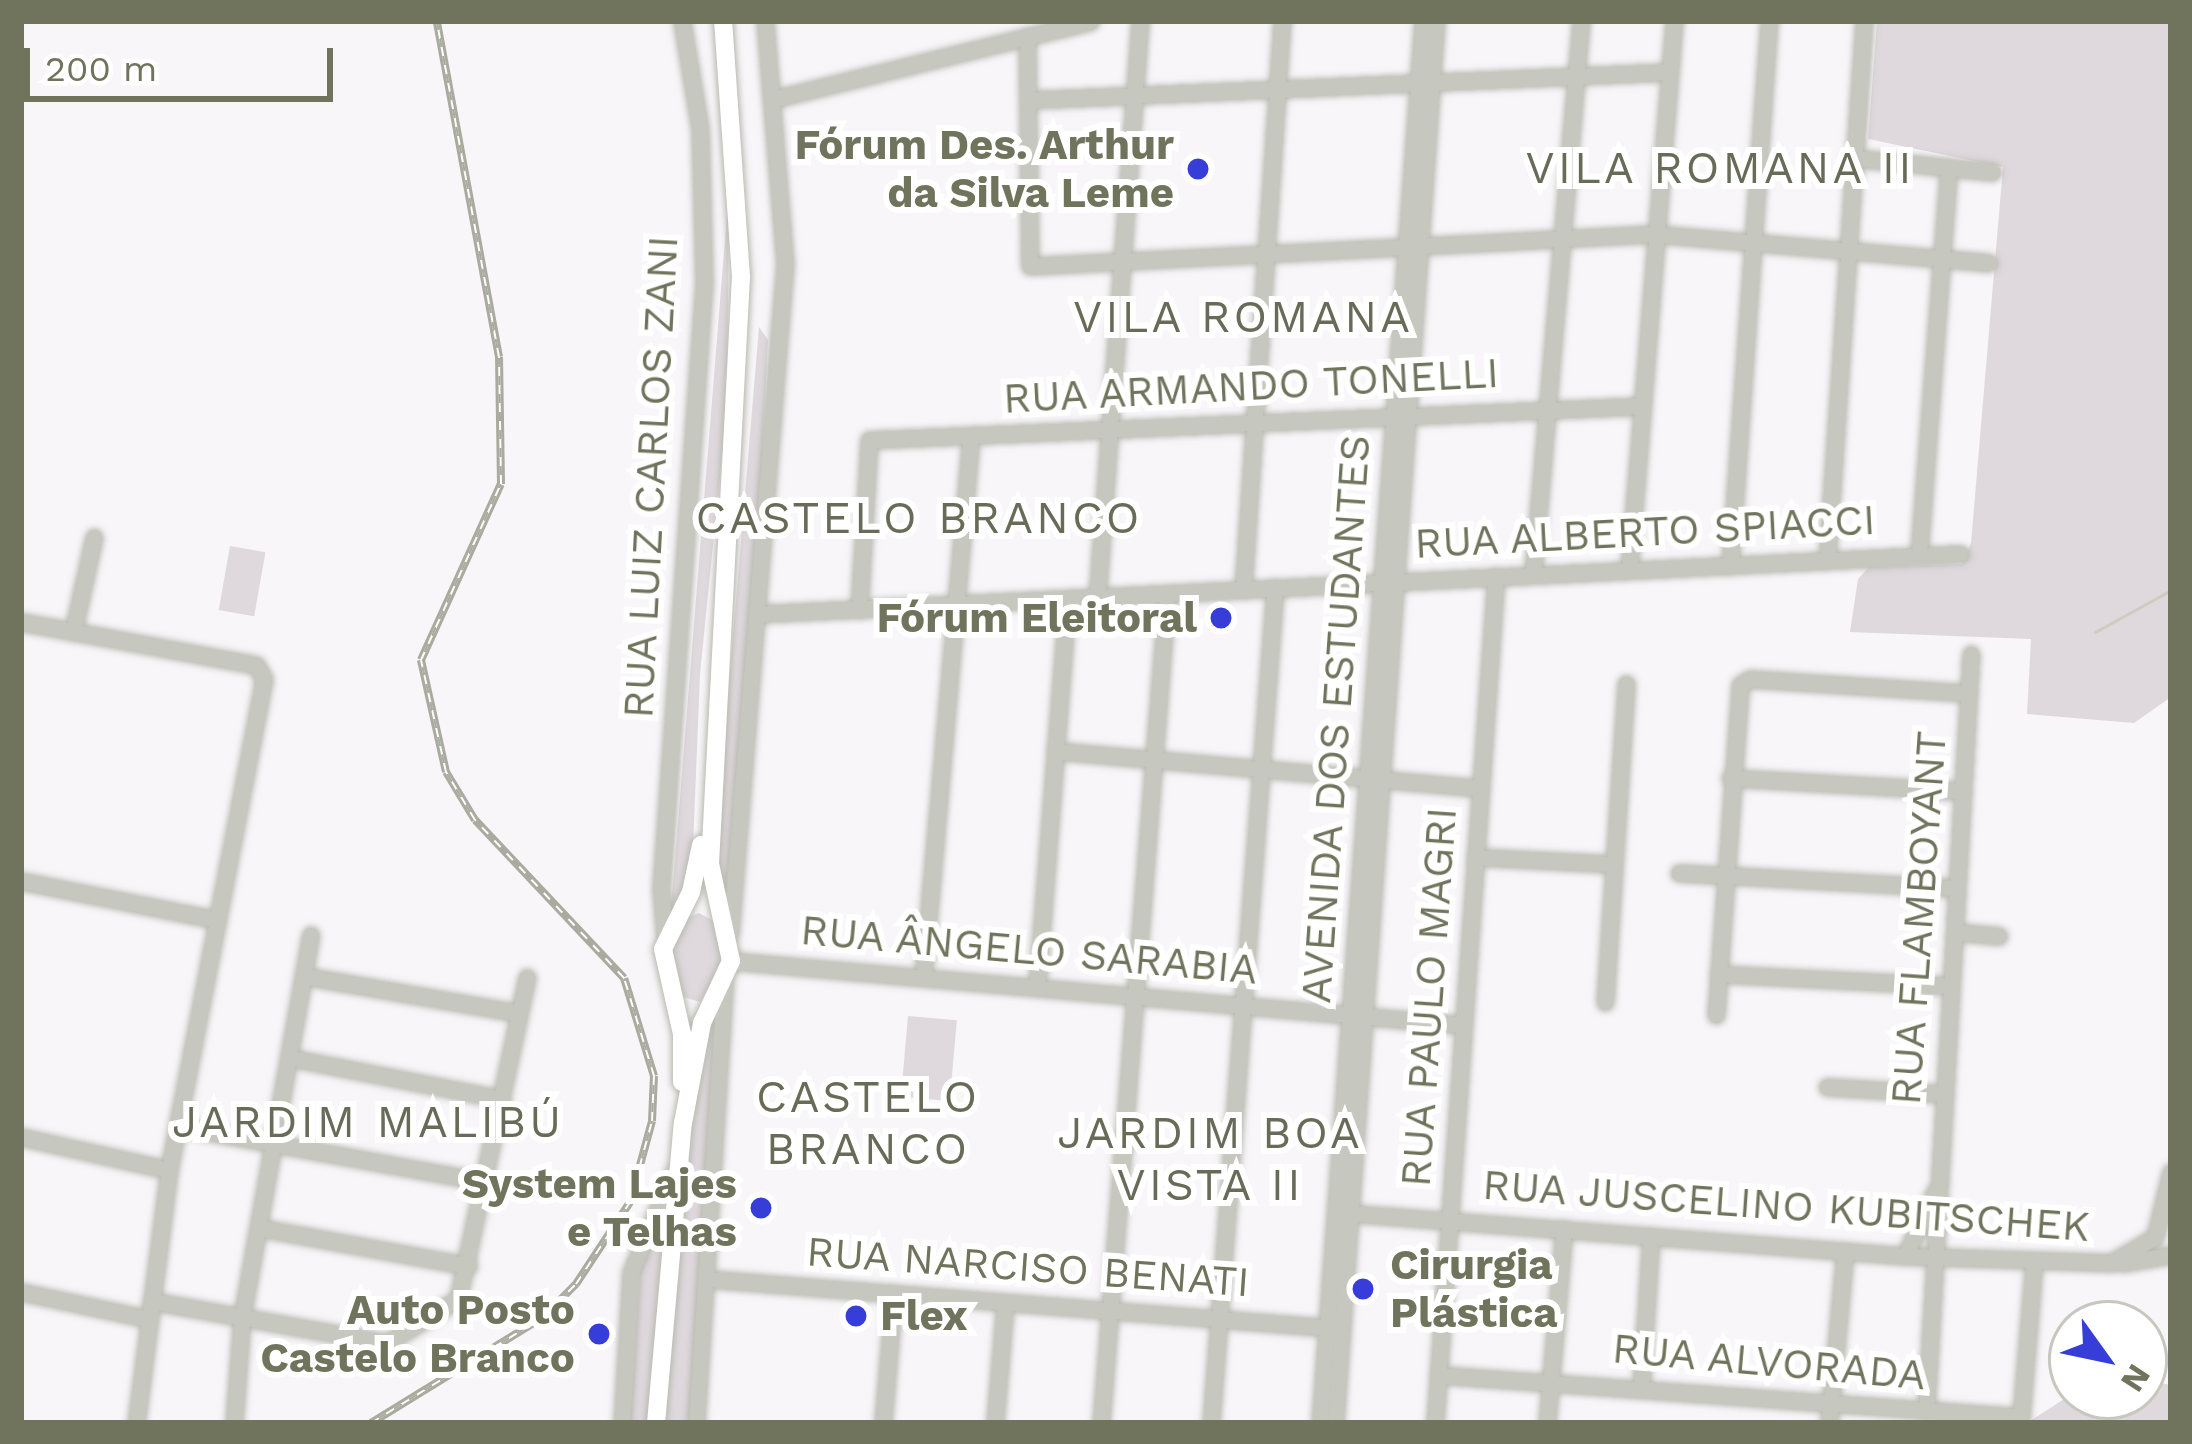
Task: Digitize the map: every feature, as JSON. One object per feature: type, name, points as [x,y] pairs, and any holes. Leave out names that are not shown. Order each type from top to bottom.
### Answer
[{"type":"main road","points":[[683,1123],[713,996],[728,970],[726,926],[710,876],[710,790],[741,278],[723,21]]},
{"type":"main road","points":[[656,1423],[683,1123],[682,1034],[669,993],[665,938],[681,910],[710,790]]},
{"type":"main road","points":[[681,910],[700,904],[726,926]]},
{"type":"main road","points":[[669,993],[689,1006],[713,996]]},
{"type":"street","name":"RUA LUIZ CARLOS ZANI","points":[[665,938],[661,888],[704,282],[700,129],[682,21]]},
{"type":"street","points":[[726,926],[758,614],[785,264],[765,21]]},
{"type":"street","points":[[774,99],[1091,21]]},
{"type":"street","points":[[1096,600],[1140,21]]},
{"type":"street","points":[[1243,590],[1282,21]]},
{"type":"street","name":"AVENIDA DOS ESTUDANTES","points":[[1335,1423],[1335,1328],[1425,83],[1423,21]]},
{"type":"street","name":"AVENIDA DOS ESTUDANTES","points":[[1425,83],[1436,21]]},
{"type":"street","points":[[1533,574],[1581,21]]},
{"type":"street","points":[[1629,570],[1674,21]]},
{"type":"street","points":[[1730,566],[1769,21]]},
{"type":"street","points":[[1827,560],[1864,21]]},
{"type":"street","points":[[1027,36],[1030,266],[1654,234],[1989,262]]},
{"type":"street","points":[[1028,100],[1670,72]]},
{"type":"street","points":[[1854,158],[1992,172]]},
{"type":"street","points":[[1919,554],[1948,167]]},
{"type":"street","name":"RUA ARMANDO TONELLI","points":[[859,610],[867,445],[971,436],[1642,406]]},
{"type":"street","points":[[923,978],[951,602],[971,436]]},
{"type":"street","points":[[74,632],[94,537]]},
{"type":"street","name":"RUA ALBERTO SPIACCI","points":[[758,614],[1960,554]]},
{"type":"street","name":"RUA PAULO MAGRI","points":[[1435,1423],[1496,576]]},
{"type":"street","points":[[1211,1423],[1238,1003],[1275,587]]},
{"type":"street","points":[[1101,1423],[1167,595]]},
{"type":"street","points":[[1036,987],[1067,602]]},
{"type":"street","points":[[21,622],[262,670],[169,1170],[136,1423]]},
{"type":"street","name":"RUA FLAMBOYANT","points":[[1926,1411],[1921,1256],[1937,1216],[1971,654]]},
{"type":"street","points":[[1716,1015],[1740,685],[1750,679],[1969,693]]},
{"type":"street","points":[[1605,1002],[1626,684]]},
{"type":"street","points":[[1055,752],[1480,788]]},
{"type":"street","points":[[1730,778],[1963,791]]},
{"type":"street","points":[[1475,856],[1614,864]]},
{"type":"street","points":[[1679,873],[1957,888]]},
{"type":"street","points":[[21,881],[213,919]]},
{"type":"street","points":[[1954,932],[1999,936]]},
{"type":"street","points":[[233,1423],[242,1317],[311,935]]},
{"type":"street","points":[[697,1423],[728,970]]},
{"type":"street","name":"RUA ÂNGELO SARABIA","points":[[728,970],[923,978],[1463,1025]]},
{"type":"street","points":[[1718,974],[1952,986]]},
{"type":"street","points":[[304,976],[520,1013]]},
{"type":"street","points":[[151,1300],[387,1342],[462,1294],[527,977]]},
{"type":"street","points":[[291,1058],[502,1099]]},
{"type":"street","points":[[1827,1088],[1944,1094]]},
{"type":"street","points":[[177,1126],[485,1182]]},
{"type":"street","points":[[21,1137],[169,1170]]},
{"type":"street","points":[[622,1423],[631,1272],[679,1161]]},
{"type":"street","name":"RUA JUSCELINO KUBITSCHEK","points":[[1344,1213],[1921,1256],[2111,1263],[2155,1238],[2171,1172]]},
{"type":"street","points":[[1921,1256],[1937,1187]]},
{"type":"street","points":[[260,1228],[469,1266]]},
{"type":"street","points":[[1547,1423],[1564,1229]]},
{"type":"street","points":[[1641,1389],[1651,1236]]},
{"type":"street","points":[[1830,1414],[1845,1251]]},
{"type":"street","points":[[2111,1263],[2150,1263],[2171,1255]]},
{"type":"street","name":"RUA ALVORADA","points":[[1438,1375],[1641,1389],[1830,1414],[1926,1411],[2021,1417],[2034,1263]]},
{"type":"street","name":"RUA NARCISO BENATI","points":[[707,1279],[1335,1328]]},
{"type":"street","points":[[21,1292],[148,1319]]},
{"type":"street","points":[[883,1423],[893,1293]]},
{"type":"street","points":[[995,1423],[1005,1303]]},
{"type":"street","name":"AVENIDA DOS ESTUDANTES","points":[[1320,1423],[1335,1328]]},
{"type":"shaded area","points":[[1877,21],[2171,21],[2171,697],[2134,723],[2027,714],[2031,639],[1850,632],[1858,579],[1869,567],[1962,564],[1971,543],[2003,167],[1868,139]]},
{"type":"shaded area","points":[[729,190],[727,407],[700,674],[692,872],[671,909]]},
{"type":"shaded area","points":[[759,327],[768,340],[729,909],[716,878],[718,815]]},
{"type":"shaded area","points":[[230,546],[265,552],[254,616],[219,610]]},
{"type":"shaded area","points":[[699,913],[714,921],[725,961],[700,1002],[680,996],[671,965],[673,942],[686,918]]},
{"type":"shaded area","points":[[726,980],[692,1423],[666,1423],[683,1123],[704,1027]]},
{"type":"shaded area","points":[[908,1016],[957,1020],[950,1101],[901,1097]]},
{"type":"shaded area","points":[[674,1183],[650,1423],[630,1423],[641,1257]]},
{"type":"shaded area","points":[[2171,1385],[2171,1423],[2027,1423],[2048,1409],[2048,1420],[2168,1420]]},
{"type":"waterway","points":[[2095,632],[2171,590]]},
{"type":"railway","points":[[371,1423],[543,1317],[576,1284],[630,1202],[652,1121],[654,1076],[624,978],[475,820],[446,772],[421,660],[501,484],[499,357],[437,21]]},
{"type":"place","name":"Fórum Des. Arthur da Silva Leme","points":[[1198,169]]},
{"type":"place","name":"Fórum Eleitoral","points":[[1221,618]]},
{"type":"place","name":"System Lajes e Telhas","points":[[761,1208]]},
{"type":"place","name":"Cirurgia Plástica","points":[[1363,1289]]},
{"type":"place","name":"Flex","points":[[856,1316]]},
{"type":"place","name":"Auto Posto Castelo Branco","points":[[599,1334]]},
{"type":"district","name":"VILA ROMANA II","points":[[1720,168]]},
{"type":"district","name":"VILA ROMANA","points":[[1243,317]]},
{"type":"district","name":"CASTELO BRANCO","points":[[919,518]]},
{"type":"district","name":"JARDIM MALIBÚ","points":[[368,1122]]},
{"type":"district","name":"CASTELO BRANCO","points":[[868,1123]]},
{"type":"district","name":"JARDIM BOA VISTA II","points":[[1210,1159]]}]
